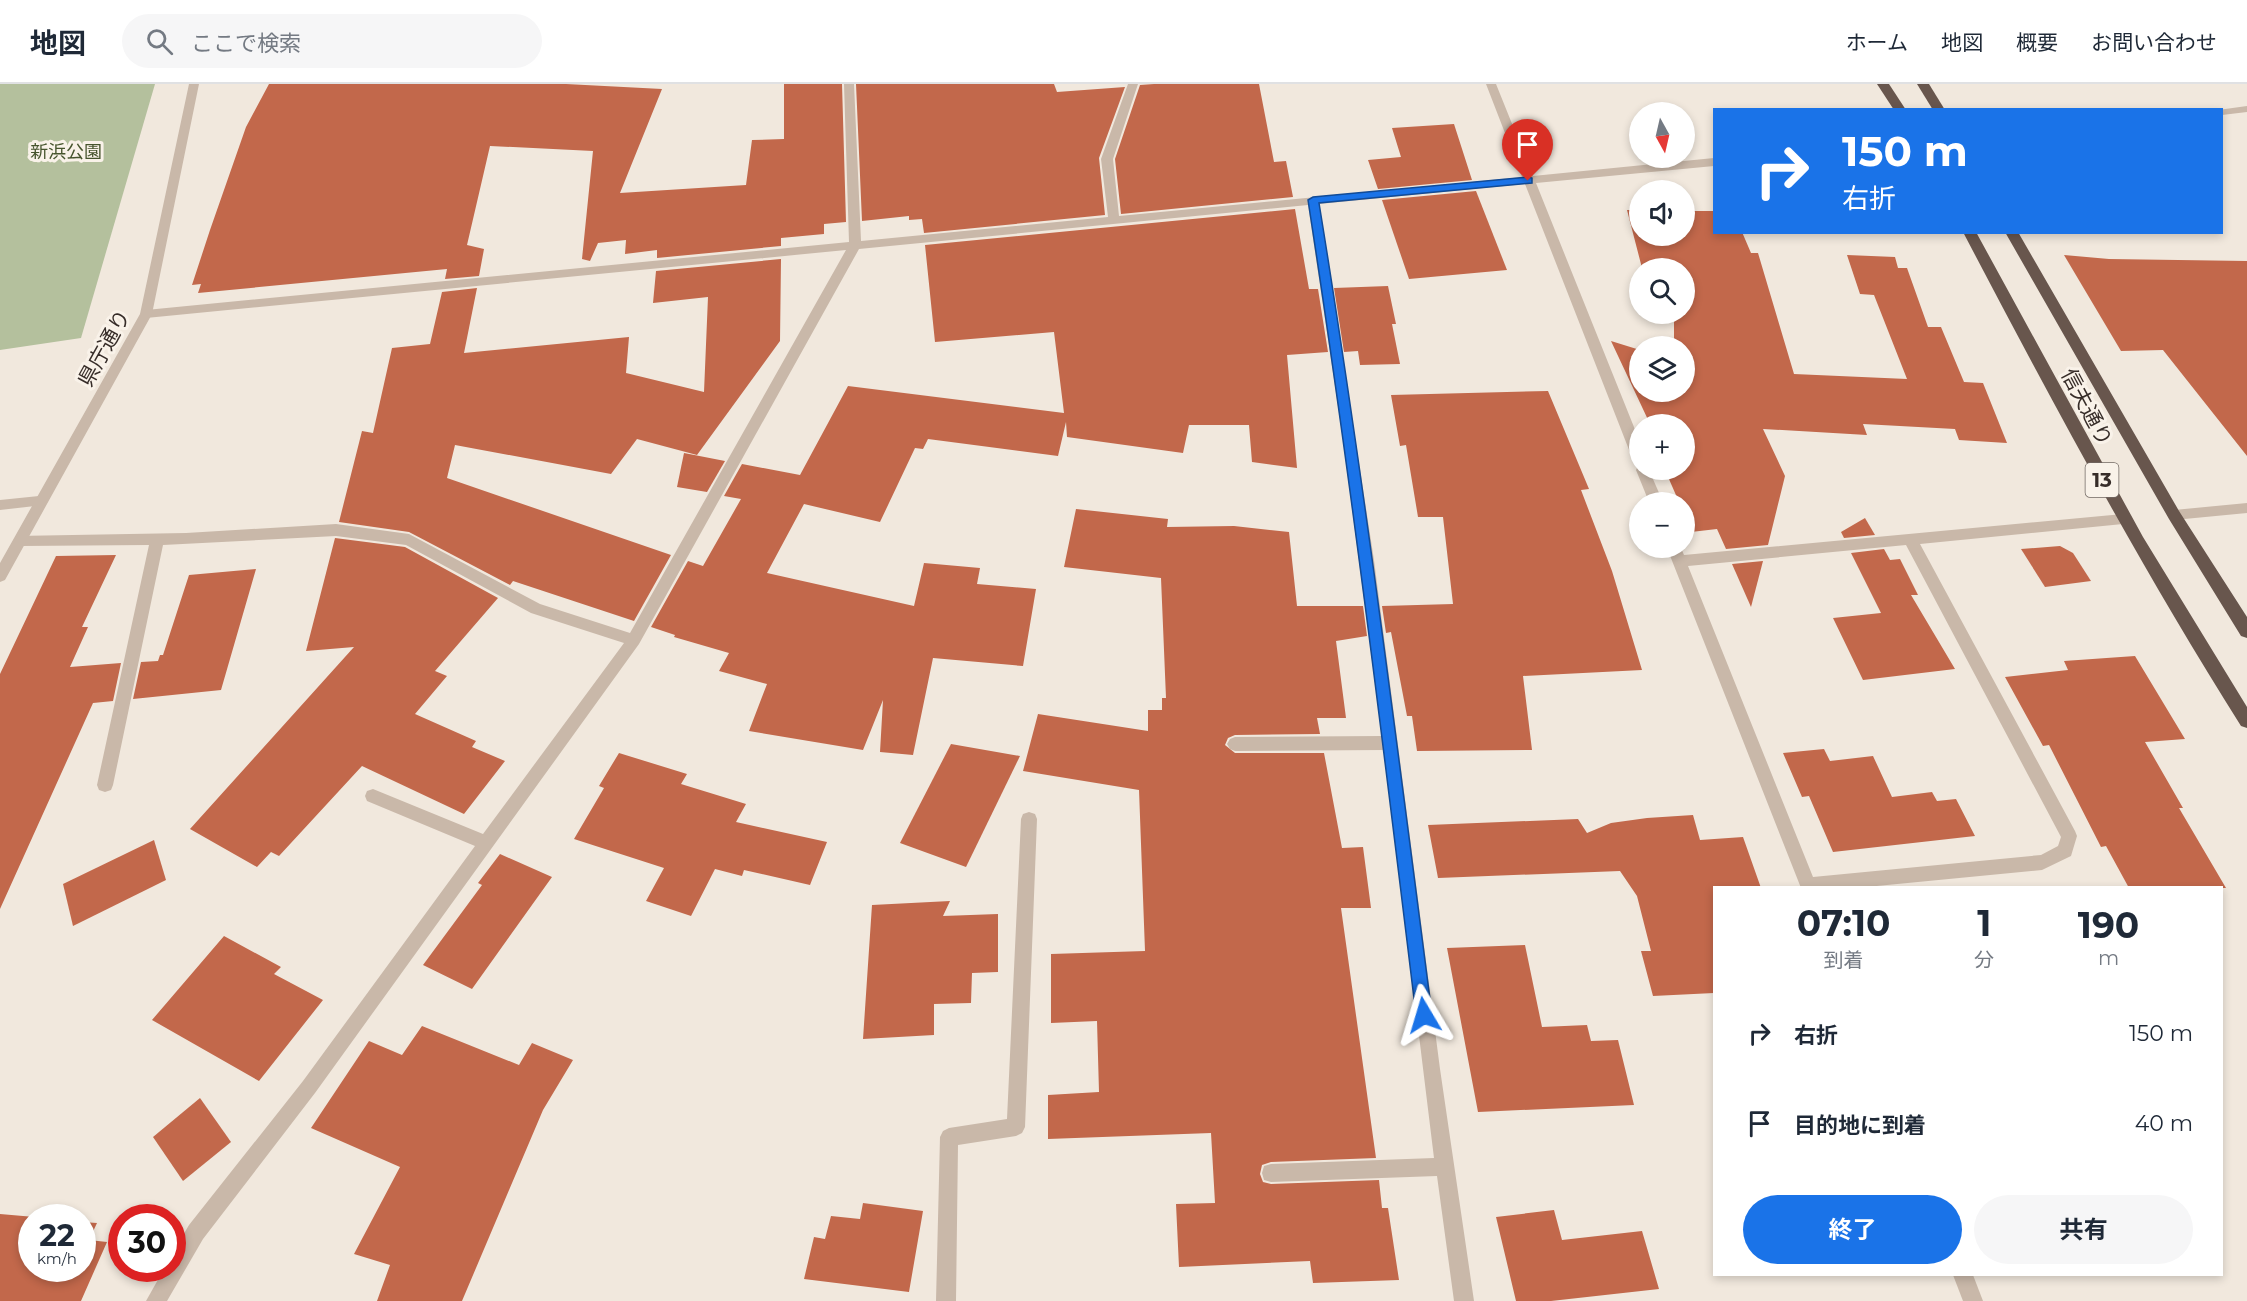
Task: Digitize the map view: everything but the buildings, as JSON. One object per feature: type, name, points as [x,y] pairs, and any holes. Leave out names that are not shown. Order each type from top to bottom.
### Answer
[{"type":"highway","points":[[1883,84],[1899,108]]},
{"type":"highway","points":[[1923,84],[1938,108]]},
{"type":"highway","name":"信夫通り","points":[[1970,234],[2124,519],[2204,655],[2247,721]]},
{"type":"highway","name":"信夫通り","points":[[2012,234],[2174,515],[2247,631]]},
{"type":"street","name":"県庁通り","points":[[0,576],[21,540],[39,501],[146,314],[194,84]]},
{"type":"street","points":[[156,1301],[196,1232],[309,1087],[634,640],[855,245],[849,84]]},
{"type":"street","points":[[1114,220],[1107,159],[1133,84]]},
{"type":"street","points":[[1491,84],[1629,433]]},
{"type":"street","points":[[2223,111],[2247,109]]},
{"type":"street","points":[[146,314],[1713,162]]},
{"type":"street","points":[[1313,200],[1340,370],[1443,1167],[1464,1301]]},
{"type":"street","points":[[0,505],[39,501]]},
{"type":"street","points":[[2174,515],[2247,508]]},
{"type":"street","points":[[1695,553],[1910,539],[2124,519]]},
{"type":"street","points":[[21,540],[157,539],[336,530],[408,540],[536,609],[634,640]]},
{"type":"street","points":[[105,785],[157,539]]},
{"type":"street","points":[[1818,886],[2042,862],[2065,851],[2069,836],[1910,539]]},
{"type":"street","points":[[1679,558],[1809,886]]},
{"type":"street","points":[[1235,744],[1390,743]]},
{"type":"street","points":[[373,795],[486,843]]},
{"type":"street","points":[[946,1301],[949,1137],[1016,1128],[1029,819]]},
{"type":"street","points":[[1271,1173],[1443,1167]]},
{"type":"street","points":[[1963,1276],[1973,1301]]},
{"type":"green space","name":"新浜公園","points":[[0,84],[155,84],[81,338],[0,350]]},
{"type":"route","points":[[1424,1015],[1382,677],[1340,370],[1313,200],[1528,181]]}]
